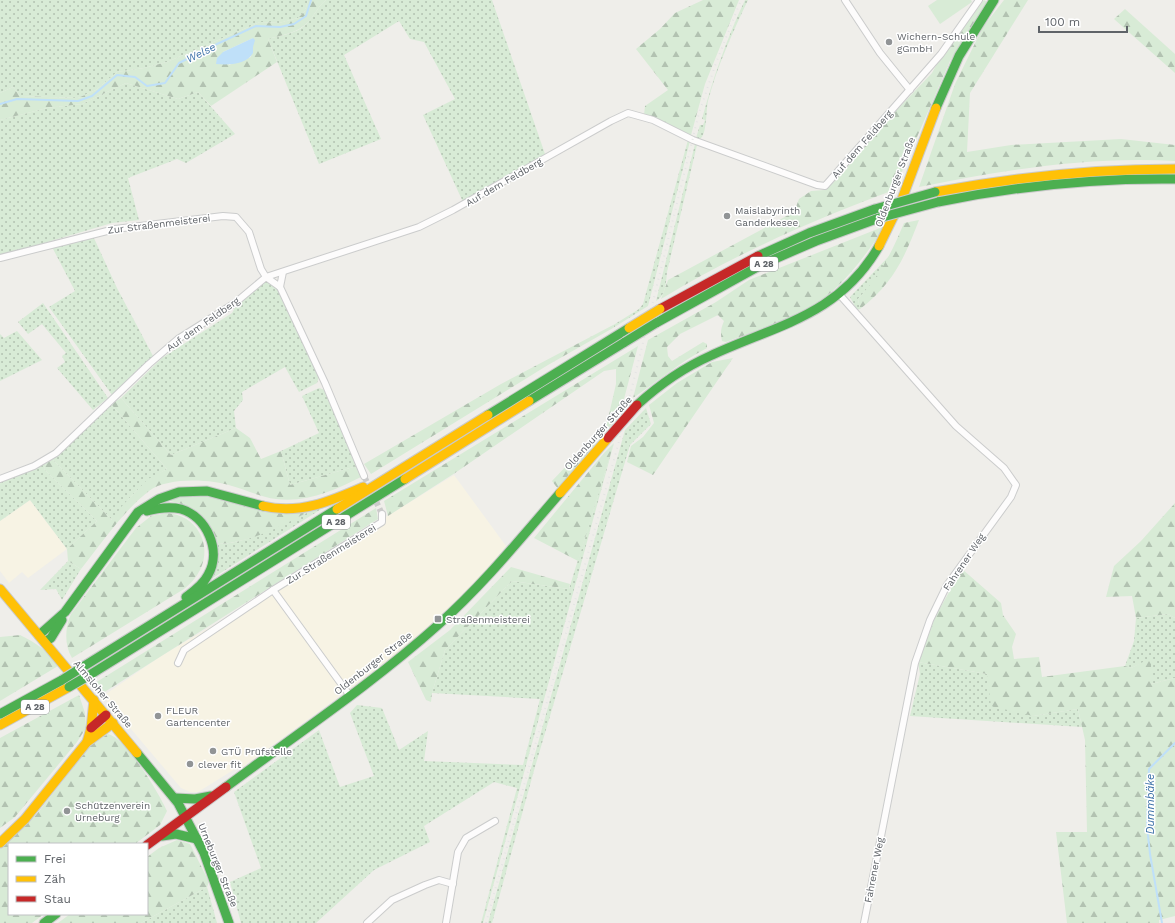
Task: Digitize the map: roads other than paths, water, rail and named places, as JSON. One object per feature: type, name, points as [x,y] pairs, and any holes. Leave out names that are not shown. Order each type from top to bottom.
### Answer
[{"type":"main road","name":"Oldenburger Straße","points":[[148,844],[389,666],[472,593],[637,405],[662,383],[687,367],[720,351],[795,323],[839,294],[863,269],[879,248],[892,224],[942,92],[964,46],[994,0]]},
{"type":"main road","name":"A 28","points":[[0,714],[62,680],[152,626],[660,309],[742,263],[816,231],[875,209],[935,192],[987,182],[1063,172],[1114,169],[1175,169]]},
{"type":"main road","name":"A 28","points":[[0,725],[88,676],[656,323],[713,290],[779,257],[814,242],[879,218],[938,202],[989,191],[1066,181],[1140,178],[1175,179]]},
{"type":"main road","points":[[42,639],[65,612],[129,522],[147,505],[179,492],[207,491],[273,508],[296,509],[325,503],[366,485],[383,481]]},
{"type":"main road","points":[[129,522],[153,509],[172,507],[183,509],[201,521],[209,532],[213,544],[214,557],[208,576],[196,590],[159,615],[152,626]]},
{"type":"main road","name":"Almsloher Straße","points":[[0,589],[175,798],[186,816]]},
{"type":"main road","points":[[87,742],[92,728],[94,700]]},
{"type":"main road","points":[[92,728],[106,715]]},
{"type":"main road","points":[[0,843],[14,830],[87,742],[112,723]]},
{"type":"main road","points":[[175,798],[195,799],[216,794]]},
{"type":"main road","name":"Urneburger Straße","points":[[186,816],[197,839],[229,923]]},
{"type":"main road","points":[[0,836],[14,830]]},
{"type":"main road","points":[[157,838],[169,833],[180,833],[197,839]]},
{"type":"main road","points":[[44,923],[55,915]]},
{"type":"street","points":[[845,0],[880,53],[910,90]]},
{"type":"street","name":"Auf dem Feldberg","points":[[0,479],[34,466],[56,453],[149,364],[178,339],[236,303],[266,277],[419,227],[453,210],[611,121],[628,113],[653,120],[693,140],[818,186],[825,186],[941,54],[980,0]]},
{"type":"street","name":"Zur Straßenmeisterei","points":[[0,258],[116,228],[236,217],[249,232],[261,269],[266,277],[280,287],[325,383],[364,476]]},
{"type":"street","points":[[280,287],[283,272]]},
{"type":"street","name":"Fahrener Weg","points":[[839,294],[956,426],[1004,468],[1016,485],[1011,497],[947,585],[930,620],[915,663],[864,923]]},
{"type":"street","name":"Zur Straßenmeisterei","points":[[178,663],[184,650],[273,590],[382,522],[382,514]]},
{"type":"street","points":[[273,590],[350,696]]},
{"type":"street","points":[[446,923],[454,884],[458,852],[466,838],[495,822]]},
{"type":"street","points":[[367,923],[392,900],[425,885],[438,880],[454,884]]},
{"type":"water","points":[[253,38],[255,40],[253,53],[246,60],[231,64],[216,64],[217,58],[223,52]]},
{"type":"waterway","name":"Welse","points":[[0,104],[17,99],[78,101],[92,96],[117,75],[135,77],[147,86],[165,83],[179,63],[256,26],[280,27],[294,24],[306,16],[311,0]]},
{"type":"waterway","name":"Dummbäke","points":[[1162,923],[1150,854],[1147,826],[1149,769],[1175,743]]},
{"type":"tunnel","points":[[364,476],[382,514]]},
{"type":"railway","points":[[486,923],[618,445],[699,113],[716,63],[741,0]]},
{"type":"place","name":"Wichern-Schule gGmbH","points":[[889,42]]},
{"type":"place","name":"Maislabyrinth Ganderkesee","points":[[727,216]]},
{"type":"place","name":"Straßenmeisterei","points":[[438,619]]},
{"type":"place","name":"FLEUR Gartencenter","points":[[158,716]]},
{"type":"place","name":"GTÜ Prüfstelle","points":[[213,751]]},
{"type":"place","name":"clever fit","points":[[190,764]]},
{"type":"place","name":"Schützenverein Urneburg","points":[[67,811]]}]
